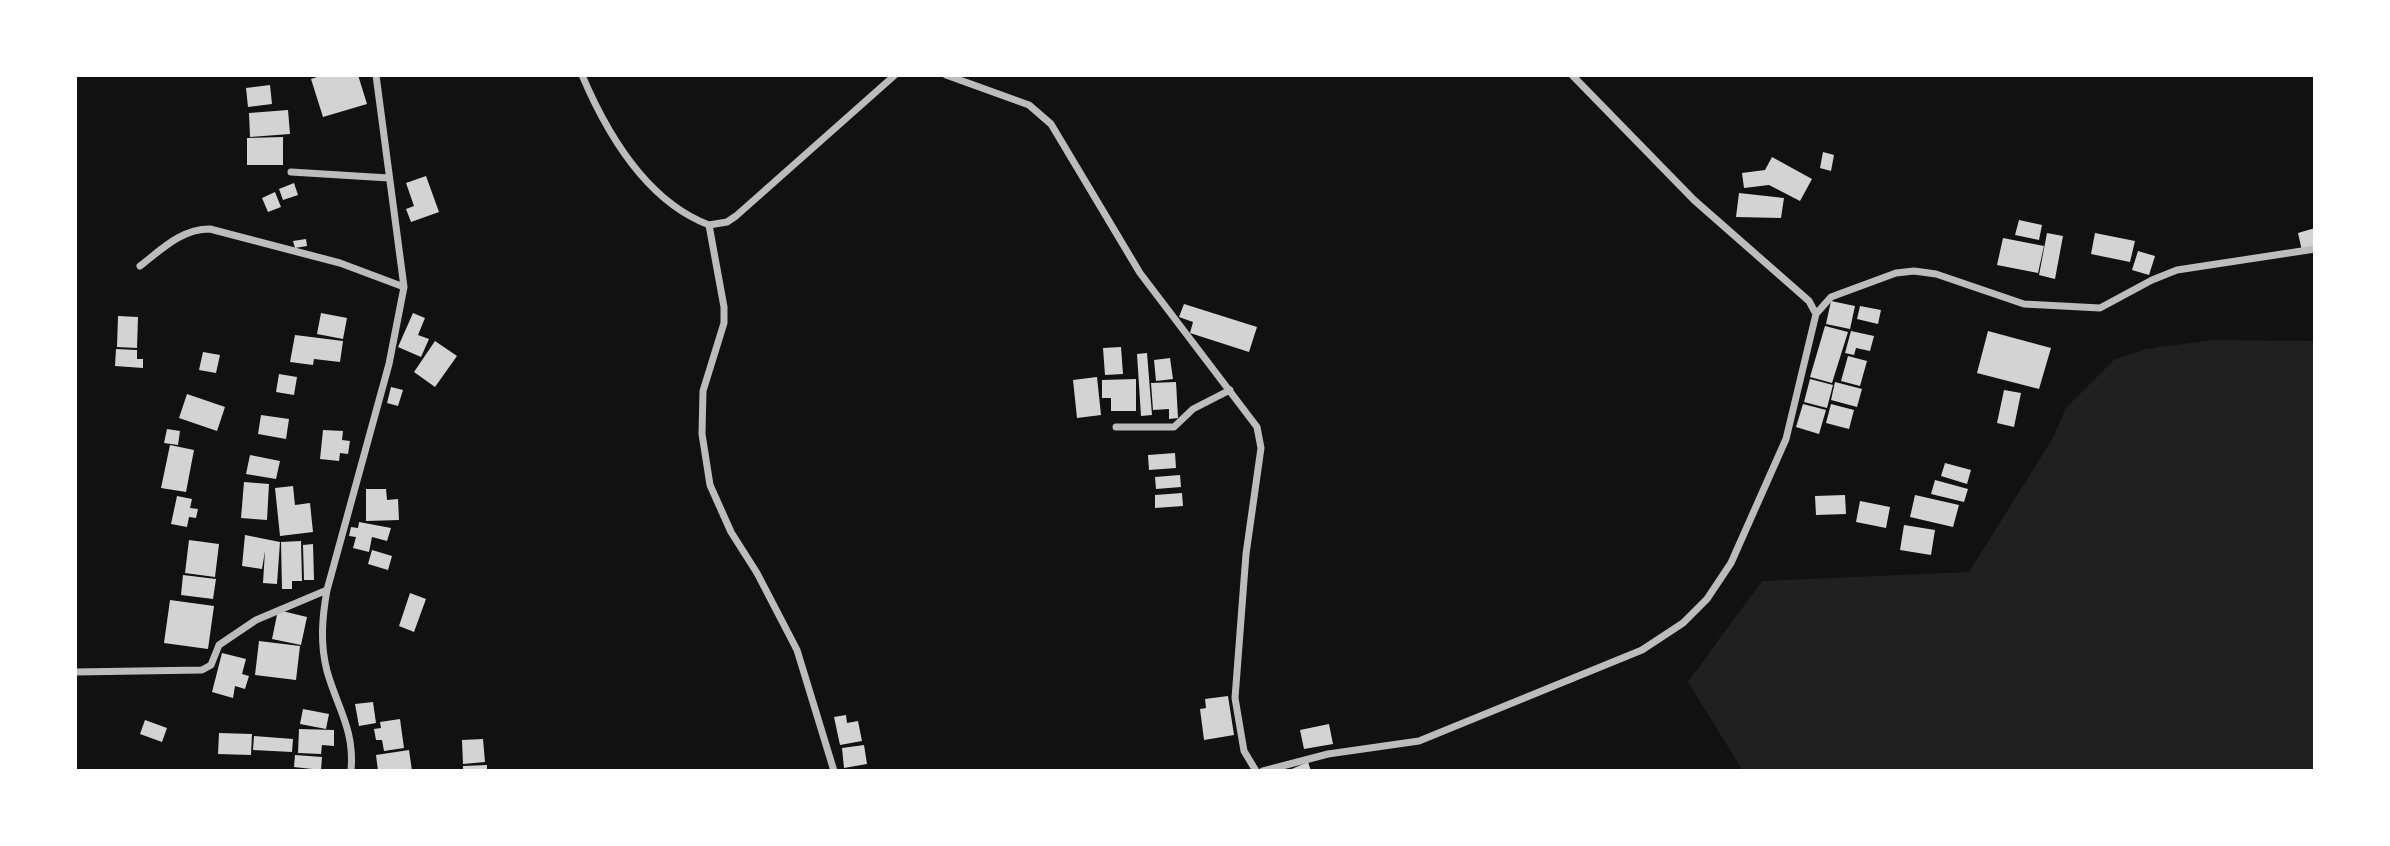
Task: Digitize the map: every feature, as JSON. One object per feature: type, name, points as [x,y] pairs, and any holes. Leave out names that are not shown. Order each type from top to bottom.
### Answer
[{"type":"street","points":[[351,771],[349,727],[328,674],[322,648],[321,626],[327,590],[389,365],[404,287],[376,75]]},
{"type":"street","points":[[582,75],[630,162],[659,194],[709,225],[724,307],[723,323],[704,391],[702,434],[710,485],[732,532],[757,573],[797,650],[834,771]]},
{"type":"street","points":[[709,225],[736,216],[895,75]]},
{"type":"street","points":[[946,75],[1030,105],[1051,124],[1140,273],[1257,426],[1261,448],[1246,554],[1235,698],[1244,751],[1256,771]]},
{"type":"street","points":[[1572,75],[1694,200],[1809,301],[1816,314]]},
{"type":"street","points":[[291,172],[389,178]]},
{"type":"street","points":[[140,266],[181,235],[196,229],[210,229],[340,263],[404,287]]},
{"type":"street","points":[[1263,771],[1328,754],[1419,741],[1642,650],[1683,623],[1707,600],[1731,563],[1786,439],[1816,314],[1831,297],[1896,273],[1914,271],[1936,274],[2024,304],[2100,308],[2177,270],[2315,249]]},
{"type":"street","points":[[1116,427],[1174,428],[1193,409],[1230,390]]},
{"type":"street","points":[[75,672],[202,670],[211,665],[219,645],[256,620],[327,590]]},
{"type":"shaded area","points":[[2213,340],[2315,341],[2315,771],[1743,771],[1688,682],[1762,581],[1969,572],[2053,438],[2066,408],[2114,360],[2145,349]]},
{"type":"building","points":[[323,75],[358,75],[367,104],[323,117],[311,79]]},
{"type":"building","points":[[270,85],[272,104],[248,107],[246,88]]},
{"type":"building","points":[[288,110],[290,134],[250,137],[249,113]]},
{"type":"building","points":[[283,137],[283,165],[247,165],[247,138]]},
{"type":"building","points":[[1823,152],[1834,155],[1831,171],[1820,168]]},
{"type":"building","points":[[1772,157],[1812,179],[1800,201],[1769,185],[1744,188],[1742,173],[1765,170]]},
{"type":"building","points":[[426,176],[439,212],[411,222],[406,209],[414,206],[406,183]]},
{"type":"building","points":[[294,183],[298,195],[283,200],[279,189]]},
{"type":"building","points":[[275,192],[281,207],[268,212],[262,198]]},
{"type":"building","points":[[1739,193],[1784,198],[1781,218],[1736,217]]},
{"type":"building","points":[[2019,220],[2042,225],[2039,240],[2015,235]]},
{"type":"building","points":[[2315,228],[2315,247],[2302,251],[2298,233]]},
{"type":"building","points":[[2047,233],[2063,236],[2055,279],[2039,275]]},
{"type":"building","points":[[2095,233],[2135,241],[2130,262],[2091,254]]},
{"type":"building","points":[[2003,238],[2044,246],[2038,273],[1997,265]]},
{"type":"building","points":[[306,239],[307,246],[295,248],[293,241]]},
{"type":"building","points":[[2138,251],[2155,256],[2149,275],[2132,270]]},
{"type":"building","points":[[1831,301],[1855,306],[1850,329],[1826,324]]},
{"type":"building","points":[[1184,304],[1257,327],[1249,352],[1190,333],[1193,322],[1179,317]]},
{"type":"building","points":[[1860,306],[1881,310],[1878,324],[1857,319]]},
{"type":"building","points":[[321,313],[347,318],[343,339],[317,334]]},
{"type":"building","points":[[413,313],[425,318],[418,335],[429,339],[421,357],[398,347]]},
{"type":"building","points":[[118,316],[138,317],[137,348],[117,347]]},
{"type":"building","points":[[1825,326],[1848,332],[1832,383],[1810,377]]},
{"type":"building","points":[[1851,331],[1874,336],[1870,351],[1856,348],[1854,355],[1845,353]]},
{"type":"building","points":[[1988,331],[2051,348],[2039,389],[1977,373]]},
{"type":"building","points":[[295,335],[343,341],[340,362],[314,359],[313,365],[290,362]]},
{"type":"building","points":[[435,341],[457,356],[435,387],[414,372]]},
{"type":"building","points":[[1121,347],[1123,374],[1105,375],[1103,348]]},
{"type":"building","points":[[116,349],[137,350],[137,359],[143,359],[143,368],[115,366]]},
{"type":"building","points":[[203,352],[220,355],[216,373],[199,370]]},
{"type":"building","points":[[1147,353],[1152,415],[1141,416],[1137,354]]},
{"type":"building","points":[[1848,356],[1867,361],[1860,386],[1841,381]]},
{"type":"building","points":[[1170,358],[1173,379],[1156,381],[1154,360]]},
{"type":"building","points":[[279,374],[297,377],[294,395],[276,392]]},
{"type":"building","points":[[1097,377],[1101,415],[1077,418],[1073,380]]},
{"type":"building","points":[[1136,379],[1136,411],[1111,411],[1111,398],[1102,398],[1102,380]]},
{"type":"building","points":[[1810,379],[1833,385],[1827,408],[1804,402]]},
{"type":"building","points":[[1176,382],[1178,418],[1169,419],[1169,409],[1153,410],[1151,383]]},
{"type":"building","points":[[1835,382],[1862,389],[1857,407],[1831,400]]},
{"type":"building","points":[[391,387],[403,390],[398,406],[387,403]]},
{"type":"building","points":[[2004,390],[2021,393],[2014,427],[1997,423]]},
{"type":"building","points":[[187,394],[225,407],[217,431],[179,418]]},
{"type":"building","points":[[1803,404],[1826,410],[1819,434],[1796,427]]},
{"type":"building","points":[[1831,404],[1854,410],[1849,429],[1826,423]]},
{"type":"building","points":[[261,415],[289,419],[286,439],[258,434]]},
{"type":"building","points":[[167,429],[180,431],[178,445],[164,443]]},
{"type":"building","points":[[323,430],[343,431],[342,440],[350,441],[348,454],[340,453],[339,461],[320,459]]},
{"type":"building","points":[[170,445],[194,450],[186,492],[161,488]]},
{"type":"building","points":[[1175,453],[1176,468],[1149,470],[1148,455]]},
{"type":"building","points":[[250,455],[280,461],[276,479],[246,474]]},
{"type":"building","points":[[1945,463],[1971,470],[1967,484],[1941,476]]},
{"type":"building","points":[[1180,475],[1181,487],[1156,489],[1155,477]]},
{"type":"building","points":[[1935,480],[1968,489],[1964,502],[1931,494]]},
{"type":"building","points":[[244,482],[269,484],[267,520],[241,518]]},
{"type":"building","points":[[293,486],[295,505],[310,503],[313,532],[280,536],[275,488]]},
{"type":"building","points":[[366,489],[386,489],[387,500],[398,499],[399,520],[366,521]]},
{"type":"building","points":[[1182,493],[1183,506],[1155,508],[1155,495]]},
{"type":"building","points":[[1845,495],[1846,514],[1816,515],[1815,496]]},
{"type":"building","points":[[1915,495],[1959,505],[1953,527],[1910,517]]},
{"type":"building","points":[[177,496],[192,499],[190,508],[198,509],[196,518],[189,517],[187,527],[171,524]]},
{"type":"building","points":[[1860,501],[1890,507],[1886,528],[1856,522]]},
{"type":"building","points":[[359,522],[391,528],[387,541],[372,537],[369,552],[353,548],[356,537],[349,536],[351,527],[358,528]]},
{"type":"building","points":[[1904,525],[1935,530],[1931,555],[1900,550]]},
{"type":"building","points":[[245,535],[280,542],[277,584],[263,583],[265,551],[262,569],[242,566]]},
{"type":"building","points":[[189,540],[219,544],[215,577],[185,573]]},
{"type":"building","points":[[301,541],[302,581],[292,581],[292,589],[282,589],[281,542]]},
{"type":"building","points":[[313,544],[314,580],[304,580],[303,545]]},
{"type":"building","points":[[372,550],[392,556],[388,570],[368,564]]},
{"type":"building","points":[[183,575],[216,579],[213,599],[181,595]]},
{"type":"building","points":[[410,593],[426,599],[414,632],[399,626]]},
{"type":"building","points":[[170,600],[214,606],[208,649],[164,643]]},
{"type":"building","points":[[278,610],[307,617],[301,645],[272,639]]},
{"type":"building","points":[[259,641],[300,646],[296,680],[255,675]]},
{"type":"building","points":[[222,653],[246,659],[242,674],[249,676],[245,689],[235,686],[233,698],[212,692]]},
{"type":"building","points":[[1228,696],[1234,735],[1204,740],[1200,709],[1206,708],[1205,699]]},
{"type":"building","points":[[373,702],[376,723],[359,726],[355,704]]},
{"type":"building","points":[[303,709],[329,714],[326,729],[300,724]]},
{"type":"building","points":[[846,715],[847,723],[858,721],[862,741],[840,745],[834,717]]},
{"type":"building","points":[[400,719],[404,748],[384,751],[382,740],[376,740],[374,729],[381,728],[380,722]]},
{"type":"building","points":[[145,720],[167,728],[162,742],[140,734]]},
{"type":"building","points":[[1329,724],[1333,744],[1304,749],[1300,730]]},
{"type":"building","points":[[299,729],[334,730],[334,746],[322,745],[321,754],[298,753]]},
{"type":"building","points":[[219,733],[252,734],[251,755],[218,754]]},
{"type":"building","points":[[254,736],[293,739],[292,752],[253,750]]},
{"type":"building","points":[[483,739],[485,762],[463,764],[462,740]]},
{"type":"building","points":[[864,745],[867,764],[844,768],[842,748]]},
{"type":"building","points":[[409,750],[412,771],[378,771],[376,755]]},
{"type":"building","points":[[295,755],[322,757],[321,770],[294,767]]},
{"type":"building","points":[[1308,762],[1311,771],[1287,771]]},
{"type":"building","points":[[487,765],[487,771],[463,771],[463,766]]}]
